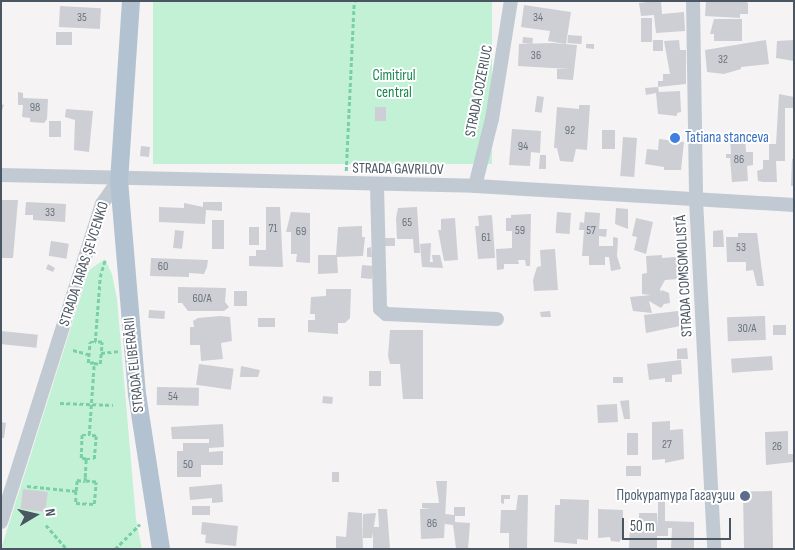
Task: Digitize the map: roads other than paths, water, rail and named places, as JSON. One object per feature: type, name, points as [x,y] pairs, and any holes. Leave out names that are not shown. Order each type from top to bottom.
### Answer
[{"type":"main road","points":[[119,180],[131,1]]},
{"type":"main road","name":"STRADA ELIBERĂRII","points":[[119,180],[137,394],[161,549]]},
{"type":"street","name":"STRADA COZERIUC","points":[[474,186],[492,119],[511,1]]},
{"type":"street","name":"STRADA COMSOMOLISTĂ","points":[[693,1],[696,200],[714,549]]},
{"type":"street","name":"STRADA GAVRILOV","points":[[1,176],[345,185],[474,186],[794,205]]},
{"type":"street","name":"STRADA TARAS ȘEVCENKO","points":[[1,522],[102,204],[119,180]]},
{"type":"street","points":[[377,185],[380,309],[386,314],[497,319]]},
{"type":"place","name":"Tatiana stanceva","points":[[675,138]]},
{"type":"place","name":"Прокуратура Гагаузии","points":[[745,496]]},
{"type":"park label","name":"Cimitirul central","points":[[394,84]]}]
